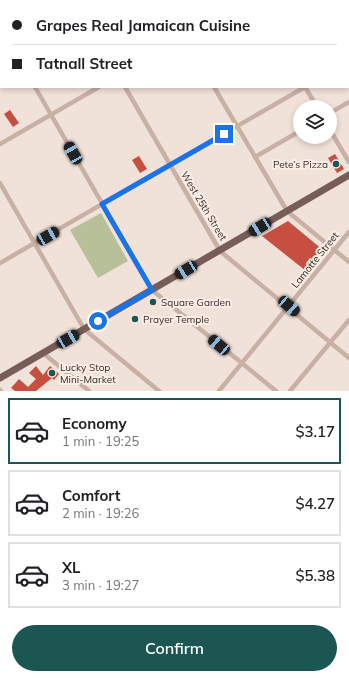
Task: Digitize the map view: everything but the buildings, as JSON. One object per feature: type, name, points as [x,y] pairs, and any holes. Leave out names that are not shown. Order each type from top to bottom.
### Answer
[{"type":"main road","points":[[0,378],[349,175]]},
{"type":"street","points":[[35,88],[152,290],[276,391]]},
{"type":"street","points":[[0,144],[97,88]]},
{"type":"street","name":"West 25th Street","points":[[125,88],[220,250]]},
{"type":"street","points":[[215,88],[287,211],[349,262]]},
{"type":"street","points":[[0,264],[303,88]]},
{"type":"street","points":[[306,88],[313,100]]},
{"type":"street","points":[[337,109],[349,102]]},
{"type":"street","points":[[255,156],[293,134]]},
{"type":"street","points":[[337,142],[349,162]]},
{"type":"street","points":[[0,183],[84,329],[159,391]]},
{"type":"street","name":"Lamotte Street","points":[[219,391],[349,232]]},
{"type":"street","points":[[220,250],[289,306],[349,358]]},
{"type":"street","points":[[290,391],[349,320]]},
{"type":"street","points":[[43,353],[89,391]]},
{"type":"green space","points":[[101,213],[128,261],[98,278],[70,230]]},
{"type":"place","name":"Pete’s Pizza","points":[[336,164]]},
{"type":"place","name":"Square Garden","points":[[153,302]]},
{"type":"place","name":"Prayer Temple","points":[[135,319]]},
{"type":"place","name":"Lucky Stop Mini-Market","points":[[52,373]]},
{"type":"route","points":[[98,321],[152,290],[102,204],[224,134]]}]
